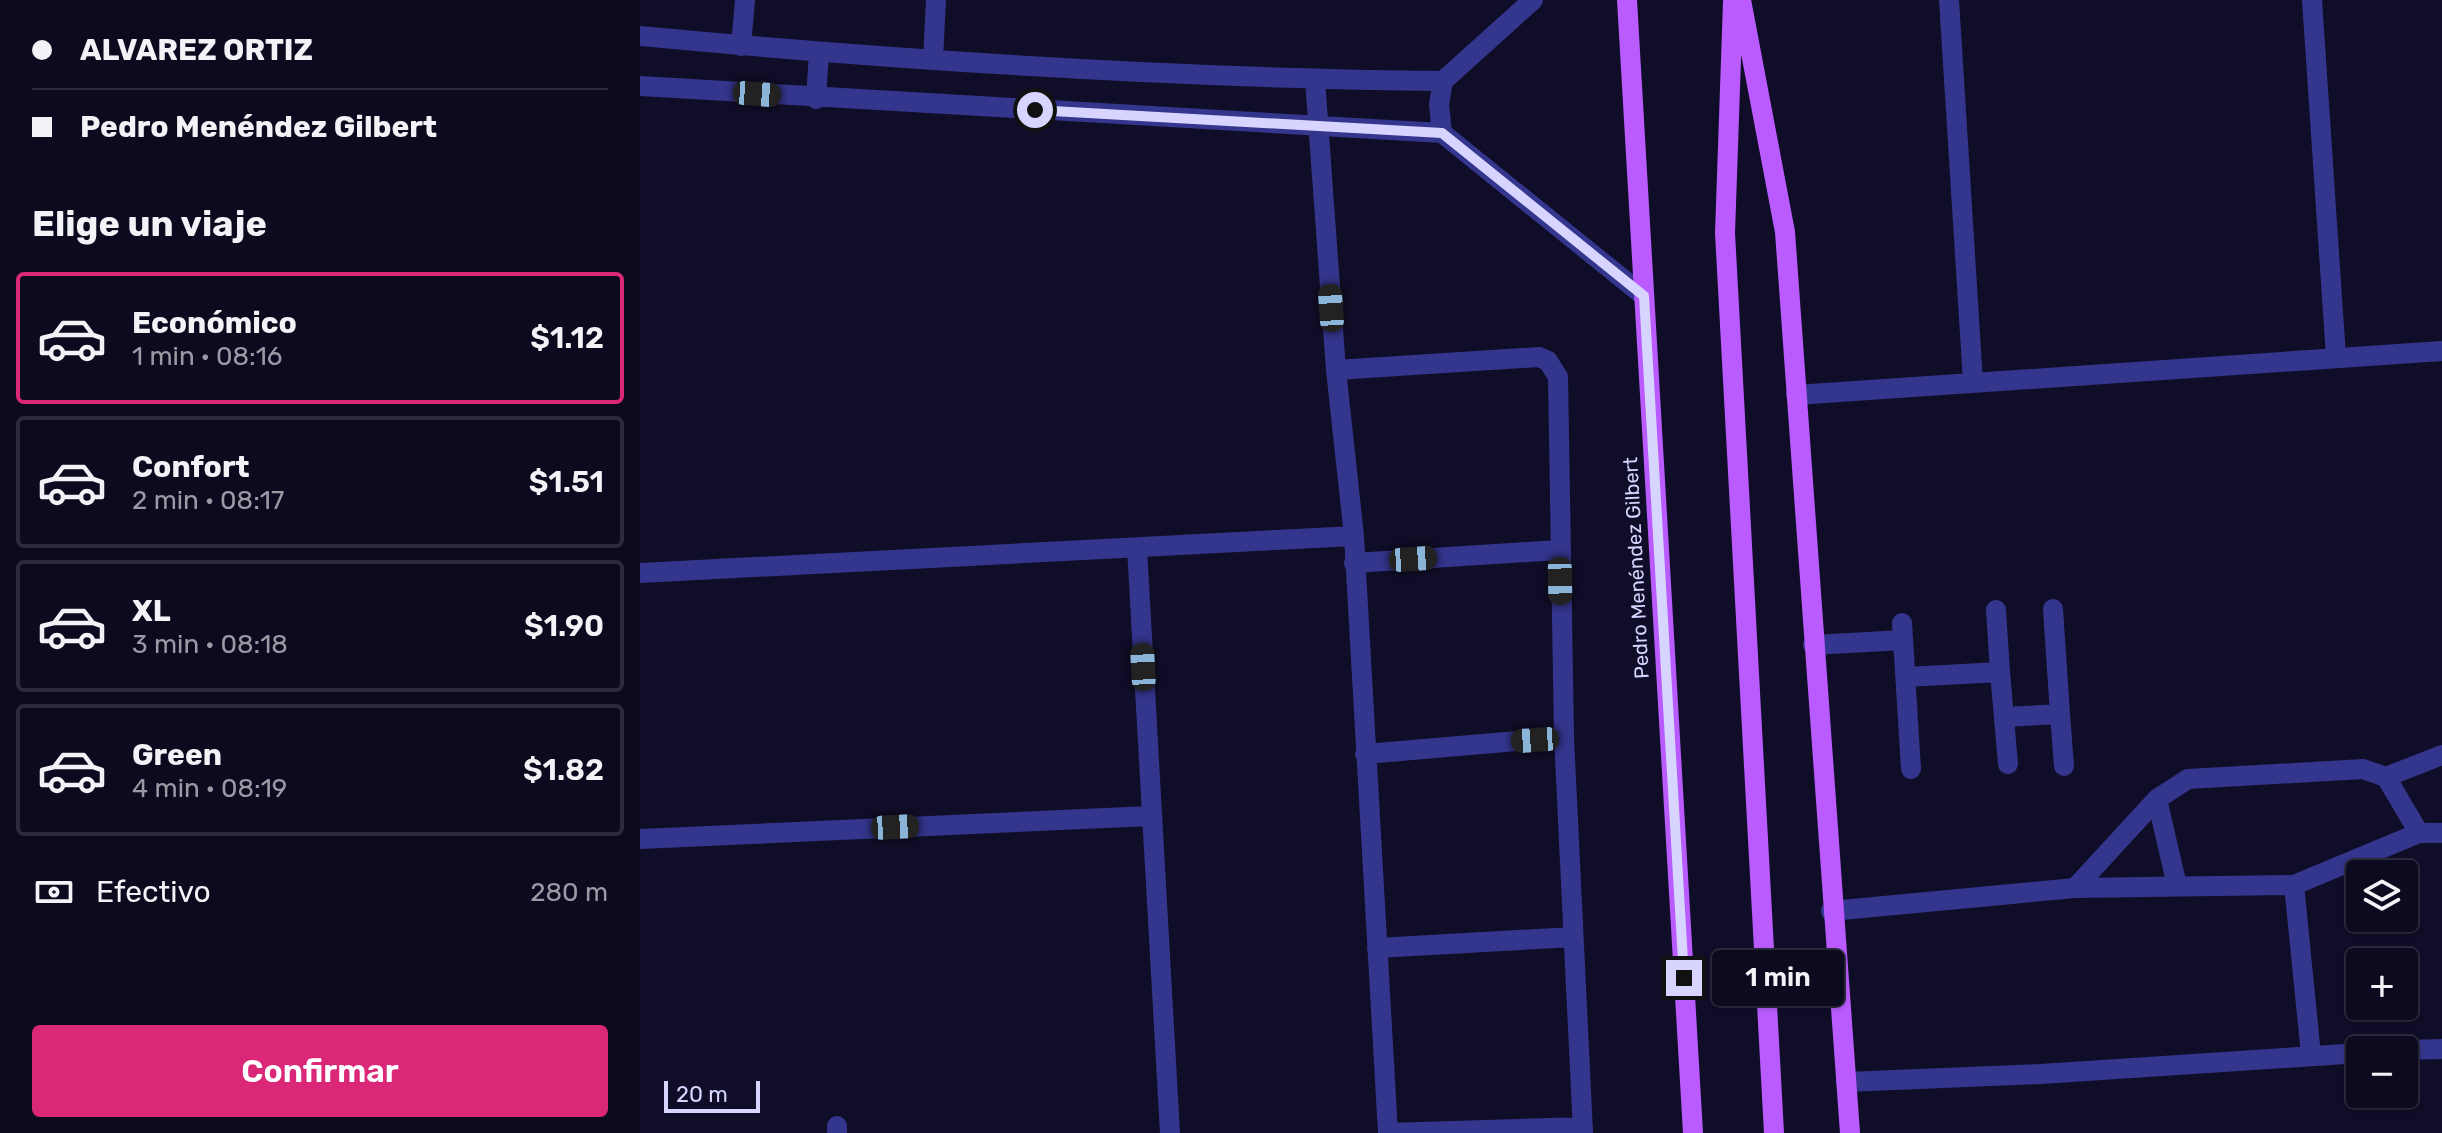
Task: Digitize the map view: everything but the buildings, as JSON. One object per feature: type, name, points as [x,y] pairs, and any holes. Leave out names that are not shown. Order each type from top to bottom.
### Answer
[{"type":"main road","name":"Pedro Menéndez Gilbert","points":[[1627,0],[1693,1133]]},
{"type":"main road","points":[[1734,0],[1725,233],[1774,1133]]},
{"type":"main road","points":[[1741,0],[1785,232],[1831,911],[1850,1133]]},
{"type":"street","points":[[741,46],[745,0]]},
{"type":"street","points":[[933,59],[936,0]]},
{"type":"street","points":[[1442,133],[1439,104],[1443,81],[1533,0]]},
{"type":"street","points":[[1949,0],[1973,382]]},
{"type":"street","points":[[2312,0],[2336,357]]},
{"type":"street","points":[[640,36],[819,53],[1315,79],[1443,81]]},
{"type":"street","points":[[816,99],[819,53]]},
{"type":"street","points":[[1315,79],[1336,370],[1354,536],[1388,1133],[1583,1130],[1564,737],[1558,377],[1548,361],[1539,357],[1336,370]]},
{"type":"street","points":[[640,86],[816,99],[1442,133],[1644,296]]},
{"type":"street","points":[[1796,395],[2442,351]]},
{"type":"street","points":[[640,573],[1354,536]]},
{"type":"street","points":[[1137,548],[1170,1133]]},
{"type":"street","points":[[1354,563],[1559,550]]},
{"type":"street","points":[[2053,609],[2064,766]]},
{"type":"street","points":[[1996,610],[2008,764]]},
{"type":"street","points":[[1813,645],[1902,632],[1911,769]]},
{"type":"street","points":[[1906,677],[2000,672]]},
{"type":"street","points":[[2004,717],[2060,714]]},
{"type":"street","points":[[1365,754],[1564,737]]},
{"type":"street","points":[[2386,777],[2442,755]]},
{"type":"street","points":[[2075,888],[2157,799],[2188,779],[2363,769],[2386,777],[2419,833]]},
{"type":"street","points":[[2157,799],[2177,886]]},
{"type":"street","points":[[640,839],[1150,816]]},
{"type":"street","points":[[1831,911],[2075,888],[2294,885],[2419,833],[2442,833]]},
{"type":"street","points":[[2294,885],[2311,1055]]},
{"type":"street","points":[[1377,948],[1573,937]]},
{"type":"street","points":[[2418,1050],[2442,1049]]},
{"type":"street","points":[[1846,1082],[2027,1075],[2346,1054]]},
{"type":"route","points":[[1035,110],[1442,133],[1644,296],[1684,978]]}]
